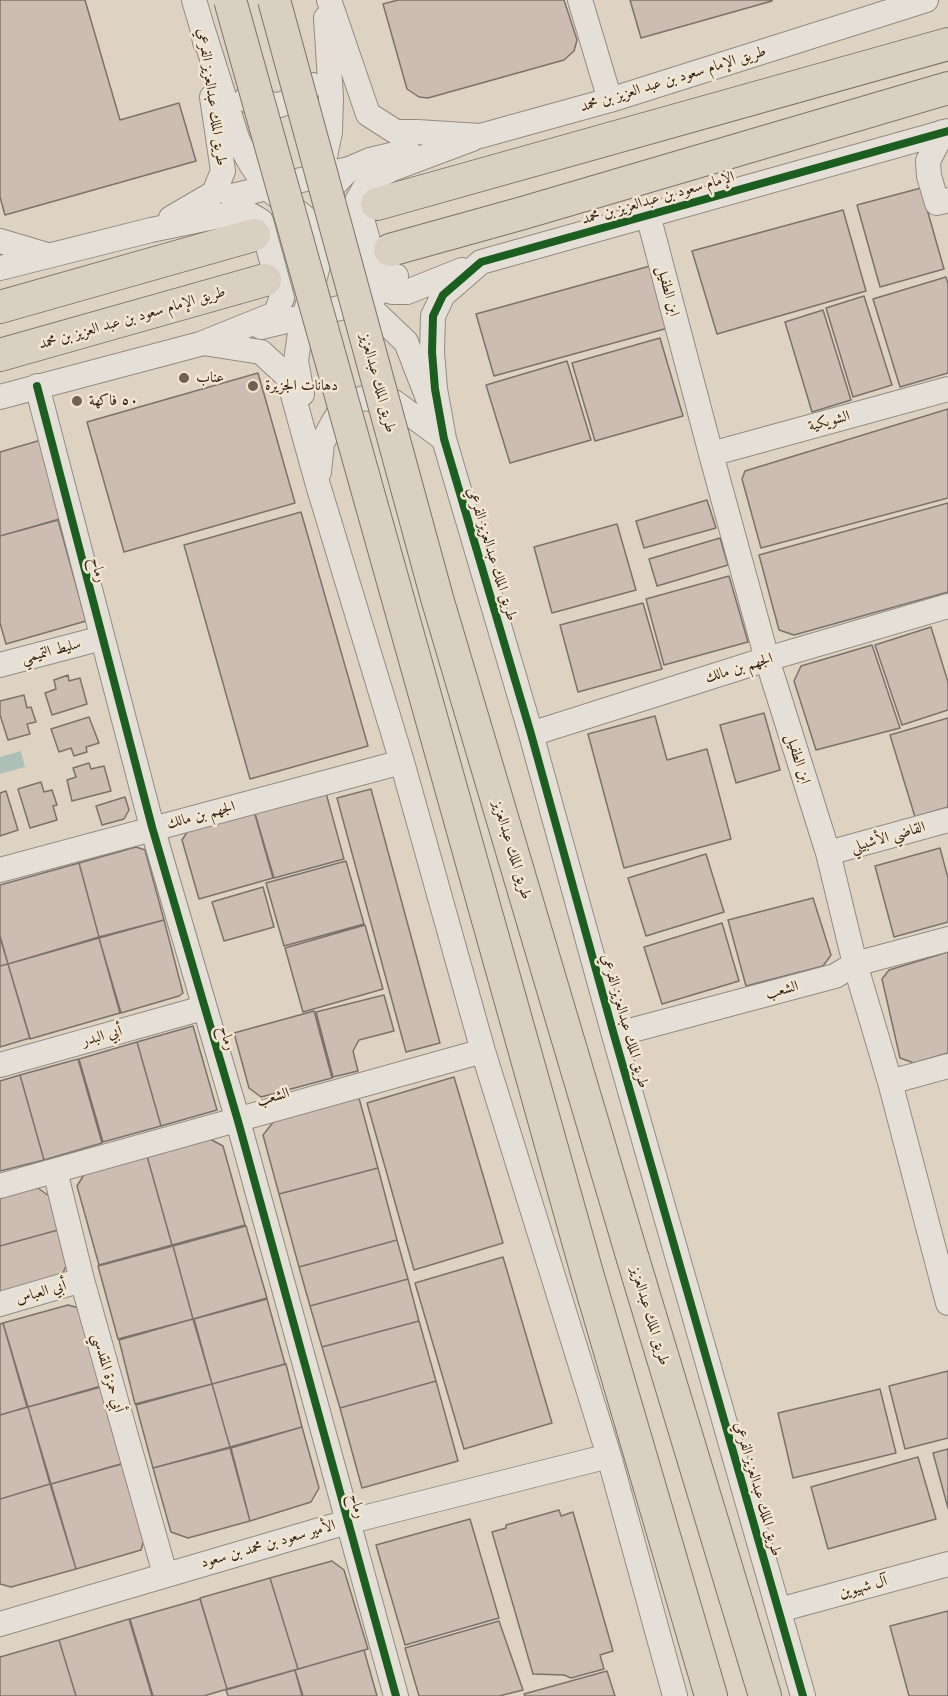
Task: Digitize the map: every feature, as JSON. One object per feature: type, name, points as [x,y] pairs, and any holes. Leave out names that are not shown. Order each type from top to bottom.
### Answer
[{"type":"main road","points":[[230,0],[587,1273],[711,1696]]},
{"type":"main road","name":"طريق الملك عبدالعزيز","points":[[274,0],[437,598],[765,1696]]},
{"type":"main road","points":[[377,204],[948,44]]},
{"type":"main road","name":"الإمام سعود بن عبدالعزيز بن محمد","points":[[390,250],[535,210],[948,88]]},
{"type":"main road","points":[[0,307],[254,235]]},
{"type":"main road","name":"طريق الإمام سعود بن عبد العزيز بن محمد","points":[[0,356],[265,280]]},
{"type":"main road","points":[[702,1664],[719,1696]]},
{"type":"street","name":"طريق الملك عبدالعزيز الفرعي","points":[[151,230],[214,192],[223,171],[202,27],[194,0]]},
{"type":"street","points":[[202,27],[234,92],[252,103],[280,105],[296,98],[319,76],[325,0]]},
{"type":"street","points":[[280,321],[298,292],[321,237],[322,176],[330,132],[331,97],[325,0]]},
{"type":"street","name":"طريق الإمام سعود بن عبد العزيز بن محمد","points":[[325,0],[368,114],[396,132],[480,136],[610,100],[926,0]]},
{"type":"street","points":[[580,0],[610,100]]},
{"type":"street","points":[[202,27],[238,141],[267,188],[378,287],[392,292],[407,292]]},
{"type":"street","points":[[946,132],[928,161],[929,176],[937,203],[948,200]]},
{"type":"street","name":"الإمام سعود بن عبدالعزيز بن محمد","points":[[432,352],[433,316],[443,296],[481,262],[946,132]]},
{"type":"street","points":[[151,230],[232,196],[349,169],[370,160],[480,136]]},
{"type":"street","points":[[480,136],[392,169],[368,182],[357,201],[375,266],[387,274],[401,277],[481,262]]},
{"type":"street","points":[[318,485],[296,361],[333,186],[349,169]]},
{"type":"street","points":[[232,196],[246,196],[257,200],[321,237],[364,302],[406,342],[444,439]]},
{"type":"street","points":[[0,268],[151,230],[244,211],[261,221],[282,298],[275,314],[203,343]]},
{"type":"street","name":"ابن الطفيل","points":[[648,215],[767,659],[828,853],[855,964],[890,1082],[948,1303]]},
{"type":"street","points":[[0,241],[48,255]]},
{"type":"street","points":[[0,397],[280,321],[407,292],[481,262]]},
{"type":"street","points":[[203,343],[261,352],[288,377],[318,485],[402,762],[483,1051],[609,1456],[675,1696]]},
{"type":"street","name":"طريق الملك عبدالعزيز الفرعي","points":[[432,352],[435,389],[444,439],[531,734],[614,1035],[803,1696]]},
{"type":"street","name":"رماح","points":[[38,386],[152,828],[238,1121],[396,1696]]},
{"type":"street","name":"الشويكية","points":[[711,454],[948,389]]},
{"type":"street","points":[[318,485],[322,443],[344,405],[357,400],[364,398],[394,402],[444,439]]},
{"type":"street","name":"الجهم بن مالك","points":[[531,734],[767,659],[948,606]]},
{"type":"street","name":"سليط التميمي","points":[[0,665],[102,638]]},
{"type":"street","name":"الجهم بن مالك","points":[[0,870],[402,762]]},
{"type":"street","name":"القاضي الأشبيلي","points":[[828,853],[948,820]]},
{"type":"street","name":"الشعب","points":[[614,1035],[835,976],[855,964],[948,939]]},
{"type":"street","name":"أبي البدر","points":[[0,1065],[203,1008]]},
{"type":"street","name":"الشعب","points":[[0,1186],[483,1051]]},
{"type":"street","points":[[890,1082],[948,1066]]},
{"type":"street","name":"أبي حمزة المقدسي","points":[[55,1171],[82,1280],[165,1574]]},
{"type":"street","name":"أبي العباس","points":[[0,1304],[82,1280]]},
{"type":"street","name":"الأمير سعود بن محمد بن سعود","points":[[0,1624],[347,1522],[609,1456]]},
{"type":"street","name":"آل شهيوين","points":[[779,1610],[948,1564]]},
{"type":"shaded area","points":[[21,751],[25,767],[0,774],[0,757]]},
{"type":"building","points":[[0,0],[85,0],[120,120],[179,103],[196,161],[5,215],[0,197]]},
{"type":"building","points":[[398,0],[564,0],[577,40],[574,51],[564,60],[428,98],[419,97],[407,89],[383,4]]},
{"type":"building","points":[[630,0],[772,0],[772,1],[641,38]]},
{"type":"building","points":[[921,188],[944,269],[880,287],[857,205]]},
{"type":"building","points":[[843,210],[866,291],[717,334],[692,251]]},
{"type":"building","points":[[650,266],[668,328],[494,376],[476,314]]},
{"type":"building","points":[[946,277],[948,284],[948,373],[900,387],[873,299]]},
{"type":"building","points":[[864,296],[892,385],[853,397],[826,308]]},
{"type":"building","points":[[823,310],[851,400],[812,412],[785,322]]},
{"type":"building","points":[[660,338],[683,416],[595,441],[572,363]]},
{"type":"building","points":[[567,361],[591,440],[510,463],[486,385]]},
{"type":"building","points":[[258,373],[295,503],[124,552],[87,422]]},
{"type":"building","points":[[948,409],[948,498],[761,548],[742,479],[745,471]]},
{"type":"building","points":[[41,440],[63,518],[0,536],[0,452]]},
{"type":"building","points":[[707,500],[716,528],[644,548],[636,521]]},
{"type":"building","points":[[948,503],[948,592],[794,635],[779,630],[759,555]]},
{"type":"building","points":[[301,512],[368,746],[250,779],[184,545]]},
{"type":"building","points":[[58,520],[86,621],[6,644],[0,623],[0,536]]},
{"type":"building","points":[[617,524],[636,590],[552,613],[534,547]]},
{"type":"building","points":[[720,538],[728,565],[657,586],[649,559]]},
{"type":"building","points":[[729,576],[748,642],[664,665],[646,599]]},
{"type":"building","points":[[643,603],[662,669],[578,692],[560,625]]},
{"type":"building","points":[[931,627],[948,682],[948,710],[902,725],[875,645]]},
{"type":"building","points":[[872,645],[900,728],[816,750],[794,681],[801,666]]},
{"type":"building","points":[[68,675],[69,681],[80,678],[87,704],[52,715],[45,693],[56,689],[54,680]]},
{"type":"building","points":[[24,695],[27,708],[31,707],[36,722],[27,724],[30,734],[8,740],[0,715],[0,701]]},
{"type":"building","points":[[764,713],[780,770],[736,783],[720,725]]},
{"type":"building","points":[[655,716],[667,760],[707,749],[731,839],[624,868],[588,734]]},
{"type":"building","points":[[89,717],[99,743],[86,747],[87,752],[74,756],[71,748],[59,752],[51,729]]},
{"type":"building","points":[[948,718],[948,807],[915,817],[890,735]]},
{"type":"building","points":[[89,763],[91,769],[104,766],[111,791],[72,801],[67,780],[76,777],[73,768]]},
{"type":"building","points":[[41,782],[44,792],[52,790],[57,805],[53,806],[57,820],[30,828],[18,789]]},
{"type":"building","points":[[371,789],[440,1043],[406,1052],[337,798]]},
{"type":"building","points":[[6,791],[18,830],[0,836],[0,793]]},
{"type":"building","points":[[326,793],[344,859],[274,878],[254,810]]},
{"type":"building","points":[[125,797],[129,810],[124,819],[102,825],[96,806]]},
{"type":"building","points":[[254,811],[273,878],[199,899],[182,840],[189,829]]},
{"type":"building","points":[[136,847],[145,850],[164,920],[99,937],[79,863]]},
{"type":"building","points":[[940,848],[948,878],[948,922],[894,937],[875,866]]},
{"type":"building","points":[[706,854],[724,912],[646,936],[628,878]]},
{"type":"building","points":[[346,861],[364,924],[284,946],[266,883]]},
{"type":"building","points":[[79,863],[99,937],[8,964],[0,936],[0,885]]},
{"type":"building","points":[[263,887],[274,927],[224,941],[212,902]]},
{"type":"building","points":[[813,898],[831,955],[823,966],[746,986],[728,920]]},
{"type":"building","points":[[164,920],[183,993],[121,1013],[99,938]]},
{"type":"building","points":[[722,923],[739,981],[662,1004],[644,947]]},
{"type":"building","points":[[365,925],[383,989],[303,1012],[285,948]]},
{"type":"building","points":[[0,937],[8,964],[0,966]]},
{"type":"building","points":[[99,938],[120,1013],[30,1039],[8,964]]},
{"type":"building","points":[[948,952],[948,1053],[914,1063],[900,1058],[882,979],[889,970]]},
{"type":"building","points":[[8,964],[30,1038],[0,1047],[0,966]]},
{"type":"building","points":[[384,995],[394,1031],[359,1040],[353,1051],[358,1071],[333,1077],[316,1012]]},
{"type":"building","points":[[314,1011],[332,1078],[261,1097],[249,1088],[234,1033]]},
{"type":"building","points":[[193,1026],[217,1110],[161,1126],[137,1042]]},
{"type":"building","points":[[137,1042],[161,1126],[103,1142],[79,1059]]},
{"type":"building","points":[[78,1059],[102,1143],[44,1160],[20,1075]]},
{"type":"building","points":[[20,1075],[44,1160],[0,1171],[0,1081]]},
{"type":"building","points":[[454,1077],[503,1243],[414,1270],[367,1103]]},
{"type":"building","points":[[359,1098],[378,1168],[279,1194],[263,1135],[275,1120]]},
{"type":"building","points":[[210,1139],[223,1146],[245,1225],[172,1245],[147,1156]]},
{"type":"building","points":[[147,1156],[172,1245],[99,1265],[77,1186],[85,1173]]},
{"type":"building","points":[[378,1168],[397,1240],[299,1267],[279,1194]]},
{"type":"building","points":[[38,1188],[49,1196],[58,1230],[0,1246],[0,1197]]},
{"type":"building","points":[[246,1226],[267,1298],[193,1319],[173,1246]]},
{"type":"building","points":[[58,1230],[68,1262],[62,1275],[0,1293],[0,1246]]},
{"type":"building","points":[[397,1240],[408,1279],[310,1306],[299,1267]]},
{"type":"building","points":[[173,1246],[193,1319],[118,1339],[98,1266]]},
{"type":"building","points":[[503,1257],[552,1423],[464,1449],[415,1283]]},
{"type":"building","points":[[408,1279],[419,1321],[322,1347],[310,1306]]},
{"type":"building","points":[[267,1299],[285,1364],[212,1384],[194,1319]]},
{"type":"building","points":[[68,1305],[79,1308],[101,1386],[28,1407],[3,1323]]},
{"type":"building","points":[[193,1319],[212,1384],[135,1404],[119,1340]]},
{"type":"building","points":[[419,1321],[436,1381],[340,1408],[322,1347]]},
{"type":"building","points":[[3,1323],[27,1407],[0,1415],[0,1324]]},
{"type":"building","points":[[286,1364],[302,1427],[230,1447],[212,1384]]},
{"type":"building","points":[[948,1371],[948,1438],[905,1449],[889,1386]]},
{"type":"building","points":[[436,1381],[458,1461],[362,1488],[340,1408]]},
{"type":"building","points":[[212,1384],[230,1447],[153,1468],[136,1405]]},
{"type":"building","points":[[101,1387],[124,1463],[51,1484],[28,1407]]},
{"type":"building","points":[[880,1389],[896,1453],[793,1478],[778,1413]]},
{"type":"building","points":[[28,1407],[50,1484],[0,1499],[0,1415]]},
{"type":"building","points":[[302,1427],[319,1488],[311,1502],[250,1521],[231,1448]]},
{"type":"building","points":[[230,1448],[250,1521],[188,1538],[171,1532],[153,1468]]},
{"type":"building","points":[[948,1449],[948,1508],[933,1453]]},
{"type":"building","points":[[918,1457],[936,1519],[828,1549],[811,1487]]},
{"type":"building","points":[[122,1464],[144,1540],[141,1550],[76,1569],[51,1484]]},
{"type":"building","points":[[50,1484],[76,1569],[11,1587],[0,1584],[0,1499]]},
{"type":"building","points":[[559,1510],[561,1516],[573,1512],[613,1651],[600,1655],[604,1669],[571,1678],[564,1675],[533,1674],[492,1532],[506,1528],[506,1525]]},
{"type":"building","points":[[470,1519],[499,1618],[405,1645],[376,1545]]},
{"type":"building","points":[[332,1561],[344,1570],[368,1649],[298,1669],[270,1578]]},
{"type":"building","points":[[270,1578],[298,1669],[227,1689],[200,1598]]},
{"type":"building","points":[[200,1599],[227,1689],[204,1696],[153,1696],[130,1619]]},
{"type":"building","points":[[948,1611],[948,1696],[909,1696],[890,1626]]},
{"type":"building","points":[[129,1619],[152,1696],[76,1696],[59,1640]]},
{"type":"building","points":[[499,1621],[523,1690],[499,1696],[419,1696],[405,1648]]},
{"type":"building","points":[[59,1640],[76,1696],[0,1696],[0,1657]]},
{"type":"building","points":[[364,1650],[377,1696],[303,1696],[295,1670]]},
{"type":"building","points":[[295,1670],[302,1696],[228,1696],[226,1690]]},
{"type":"building","points":[[607,1671],[615,1696],[525,1696],[524,1694]]},
{"type":"cycle path","points":[[803,1696],[614,1035],[531,734],[444,439],[435,389],[432,352],[433,316],[443,295],[481,262],[948,131]]},
{"type":"cycle path","points":[[37,386],[152,827],[238,1121],[396,1696]]},
{"type":"place","name":"عناب","points":[[184,378]]},
{"type":"place","name":"دهانات الجزيرة","points":[[253,386]]},
{"type":"place","name":"٥٠ فاكهة","points":[[77,401]]}]
